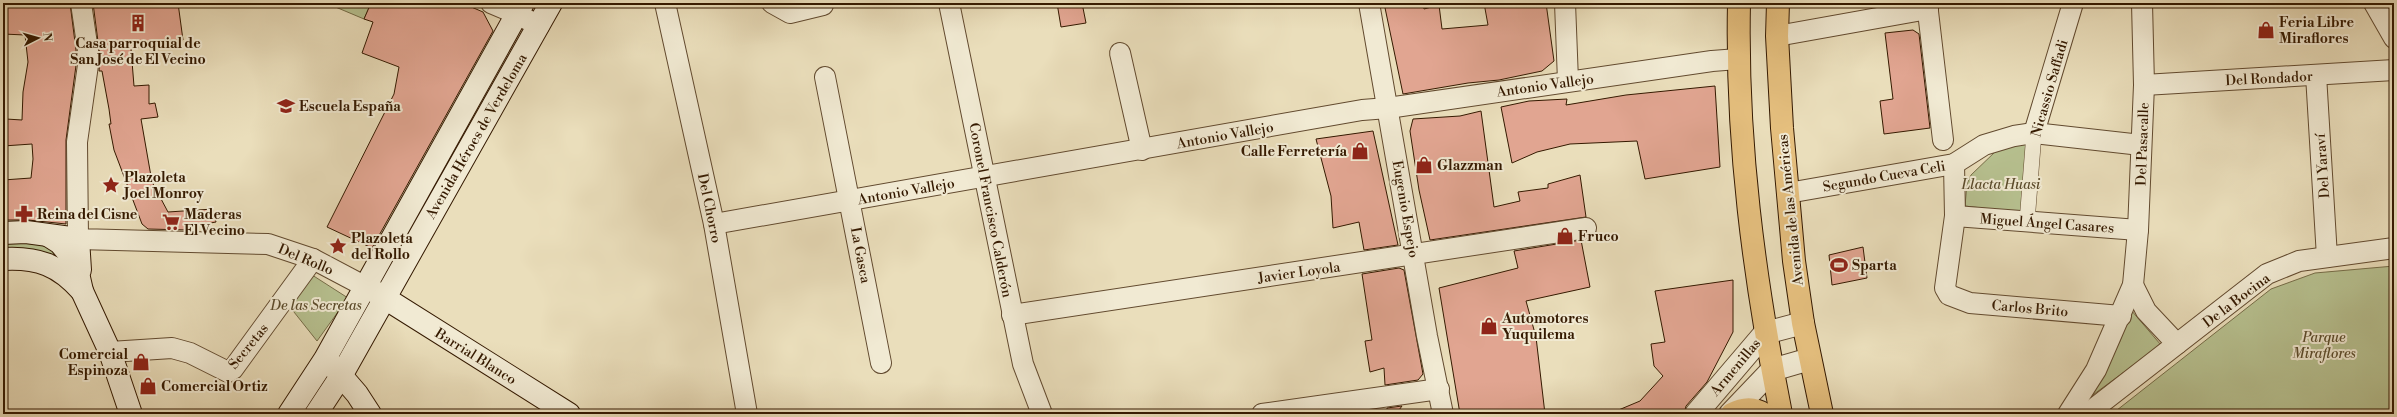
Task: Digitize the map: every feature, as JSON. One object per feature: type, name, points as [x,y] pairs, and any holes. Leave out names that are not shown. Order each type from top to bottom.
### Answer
[{"type":"main road","name":"Avenida Héroes de Verdeloma","points":[[290,414],[325,359],[375,292],[539,26],[551,3]]},
{"type":"main road","points":[[1739,3],[1738,59],[1742,154],[1749,223],[1765,333],[1780,414]]},
{"type":"main road","name":"Avenida de las Américas","points":[[1778,3],[1776,36],[1794,261],[1803,324],[1822,414]]},
{"type":"main road","name":"Avenida Héroes de Verdeloma","points":[[316,414],[341,376],[375,292],[520,8]]},
{"type":"main road","points":[[3,233],[26,232],[78,239],[82,292]]},
{"type":"main road","points":[[49,236],[60,243],[70,255],[77,268],[82,292],[110,352],[132,414]]},
{"type":"main road","points":[[3,259],[40,260],[60,271],[82,292]]},
{"type":"main road","name":"Barrial Blanco","points":[[375,292],[569,414]]},
{"type":"main road","name":"Armenillas","points":[[1696,414],[1765,333],[1803,324]]},
{"type":"main road","points":[[325,359],[341,376],[370,414]]},
{"type":"main road","points":[[1772,370],[1810,359]]},
{"type":"main road","name":"Armenillas","points":[[1731,414],[1772,370]]},
{"type":"main road","points":[[1731,414],[1742,408],[1758,410],[1764,414]]},
{"type":"street","points":[[78,239],[76,142],[89,58],[81,3]]},
{"type":"street","points":[[491,3],[520,8],[539,26]]},
{"type":"street","name":"Del Chorro","points":[[666,3],[714,224],[747,414]]},
{"type":"street","points":[[772,3],[790,13],[823,5]]},
{"type":"street","name":"Coronel Francisco Calderón","points":[[949,3],[1023,364],[1042,414]]},
{"type":"street","name":"Eugenio Espejo","points":[[1369,3],[1443,414]]},
{"type":"street","points":[[1565,3],[1568,82]]},
{"type":"street","name":"Nicassio Saffadi","points":[[2027,222],[2034,133],[2073,3]]},
{"type":"street","name":"Del Pasacalle","points":[[2068,414],[2096,370],[2121,316],[2133,285],[2138,230],[2144,85],[2142,3]]},
{"type":"street","points":[[2374,3],[2394,38]]},
{"type":"street","points":[[1776,36],[1927,6],[1943,140]]},
{"type":"street","points":[[1120,53],[1142,150]]},
{"type":"street","name":"Antonio Vallejo","points":[[714,224],[1142,150],[1362,110],[1388,108],[1712,61],[1738,59]]},
{"type":"street","name":"Del Rondador","points":[[2144,85],[2394,70]]},
{"type":"street","name":"Del Yaraví","points":[[2316,75],[2327,257]]},
{"type":"street","name":"La Gasca","points":[[825,76],[881,363]]},
{"type":"street","name":"Segundo Cueva Celi","points":[[1788,193],[1954,164],[1996,140],[2034,133],[2141,145]]},
{"type":"street","points":[[1954,164],[1955,216]]},
{"type":"street","name":"Miguel Ángel Casares","points":[[1955,216],[2138,230]]},
{"type":"street","name":"Carlos Brito","points":[[1955,216],[1945,288],[1949,295],[1970,304],[2121,316]]},
{"type":"street","name":"Javier Loyola","points":[[1012,315],[1586,228]]},
{"type":"street","name":"Del Rollo","points":[[78,239],[261,243],[290,250],[313,259],[375,292]]},
{"type":"street","name":"De la Bocina","points":[[2177,344],[2267,274],[2299,261],[2394,248]]},
{"type":"street","name":"Secretas","points":[[110,352],[172,348],[190,353],[228,372],[233,369],[313,259]]},
{"type":"street","points":[[2088,414],[2177,344],[2146,311],[2133,285]]},
{"type":"street","points":[[1268,414],[1439,389]]},
{"type":"green space","points":[[326,3],[371,3],[364,19]]},
{"type":"green space","name":"Llacta Huasi","points":[[2034,142],[2024,213],[1965,206],[1967,184],[1971,175],[1996,151],[2006,144]]},
{"type":"green space","points":[[39,240],[52,248],[70,271],[3,252],[3,241]]},
{"type":"green space","name":"Parque Miraflores","points":[[2394,266],[2394,414],[2112,414],[2271,289],[2315,273]]},
{"type":"green space","name":"De las Secretas","points":[[309,273],[348,298],[317,341],[290,307]]},
{"type":"green space","points":[[2131,310],[2161,345],[2090,397],[2120,341]]},
{"type":"building","points":[[3,3],[70,3],[77,58],[66,140],[66,224],[28,220],[3,220],[3,180],[31,178],[33,159],[32,144],[3,146],[6,119],[22,120],[23,92],[28,62],[25,35],[3,34]]},
{"type":"building","points":[[93,3],[178,3],[183,40],[131,49],[134,86],[149,85],[149,104],[155,103],[158,117],[141,119],[152,182],[168,212],[213,209],[216,222],[188,227],[188,230],[148,229],[142,224],[114,150],[109,124],[111,124],[109,109],[102,71],[99,71],[100,57]]},
{"type":"building","points":[[371,3],[462,3],[483,12],[493,31],[372,248],[327,227],[394,94],[399,67],[362,53],[373,22],[364,19]]},
{"type":"building","points":[[1057,3],[1082,3],[1086,23],[1061,27]]},
{"type":"building","points":[[1384,3],[1423,3],[1424,9],[1439,5],[1442,29],[1488,25],[1484,3],[1546,3],[1554,61],[1542,71],[1499,80],[1468,83],[1403,94]]},
{"type":"building","points":[[1913,30],[1919,34],[1930,128],[1884,134],[1880,101],[1893,99],[1885,33]]},
{"type":"building","points":[[1715,86],[1720,167],[1645,179],[1637,141],[1570,144],[1537,152],[1512,163],[1501,107],[1529,101],[1567,99],[1566,105],[1626,95]]},
{"type":"building","points":[[1481,111],[1494,207],[1520,201],[1518,192],[1548,188],[1548,184],[1580,175],[1586,217],[1430,240],[1419,190],[1410,131],[1413,119],[1460,116]]},
{"type":"building","points":[[1373,131],[1398,245],[1364,250],[1359,222],[1333,228],[1331,196],[1316,139]]},
{"type":"building","points":[[1581,240],[1590,287],[1526,301],[1536,337],[1545,414],[1460,414],[1439,288],[1518,268],[1514,251]]},
{"type":"building","points":[[1863,247],[1867,278],[1832,285],[1829,255]]},
{"type":"building","points":[[1399,268],[1404,270],[1423,374],[1418,380],[1385,385],[1384,368],[1370,372],[1365,341],[1372,340],[1362,274]]},
{"type":"building","points":[[1733,280],[1733,332],[1707,382],[1686,406],[1684,414],[1609,414],[1640,401],[1663,376],[1654,366],[1651,344],[1665,342],[1655,291]]},
{"type":"building","points":[[1402,406],[1396,414],[1387,414],[1387,408]]},
{"type":"place","name":"Casa parroquial de San José de El Vecino","points":[[138,23]]},
{"type":"place","name":"Feria Libre Miraflores","points":[[2266,30]]},
{"type":"place","name":"Escuela España","points":[[286,106]]},
{"type":"place","name":"Calle Ferretería","points":[[1360,151]]},
{"type":"place","name":"Glazzman","points":[[1424,165]]},
{"type":"place","name":"Plazoleta Joel Monroy","points":[[111,185]]},
{"type":"place","name":"Reina del Cisne","points":[[24,214]]},
{"type":"place","name":"Maderas El Vecino","points":[[171,222]]},
{"type":"place","name":"Fruco","points":[[1565,236]]},
{"type":"place","name":"Plazoleta del Rollo","points":[[338,246]]},
{"type":"place","name":"Sparta","points":[[1839,265]]},
{"type":"place","name":"Automotores Yuquilema","points":[[1489,326]]},
{"type":"place","name":"Comercial Espinoza","points":[[141,362]]},
{"type":"place","name":"Comercial Ortiz","points":[[148,386]]}]
